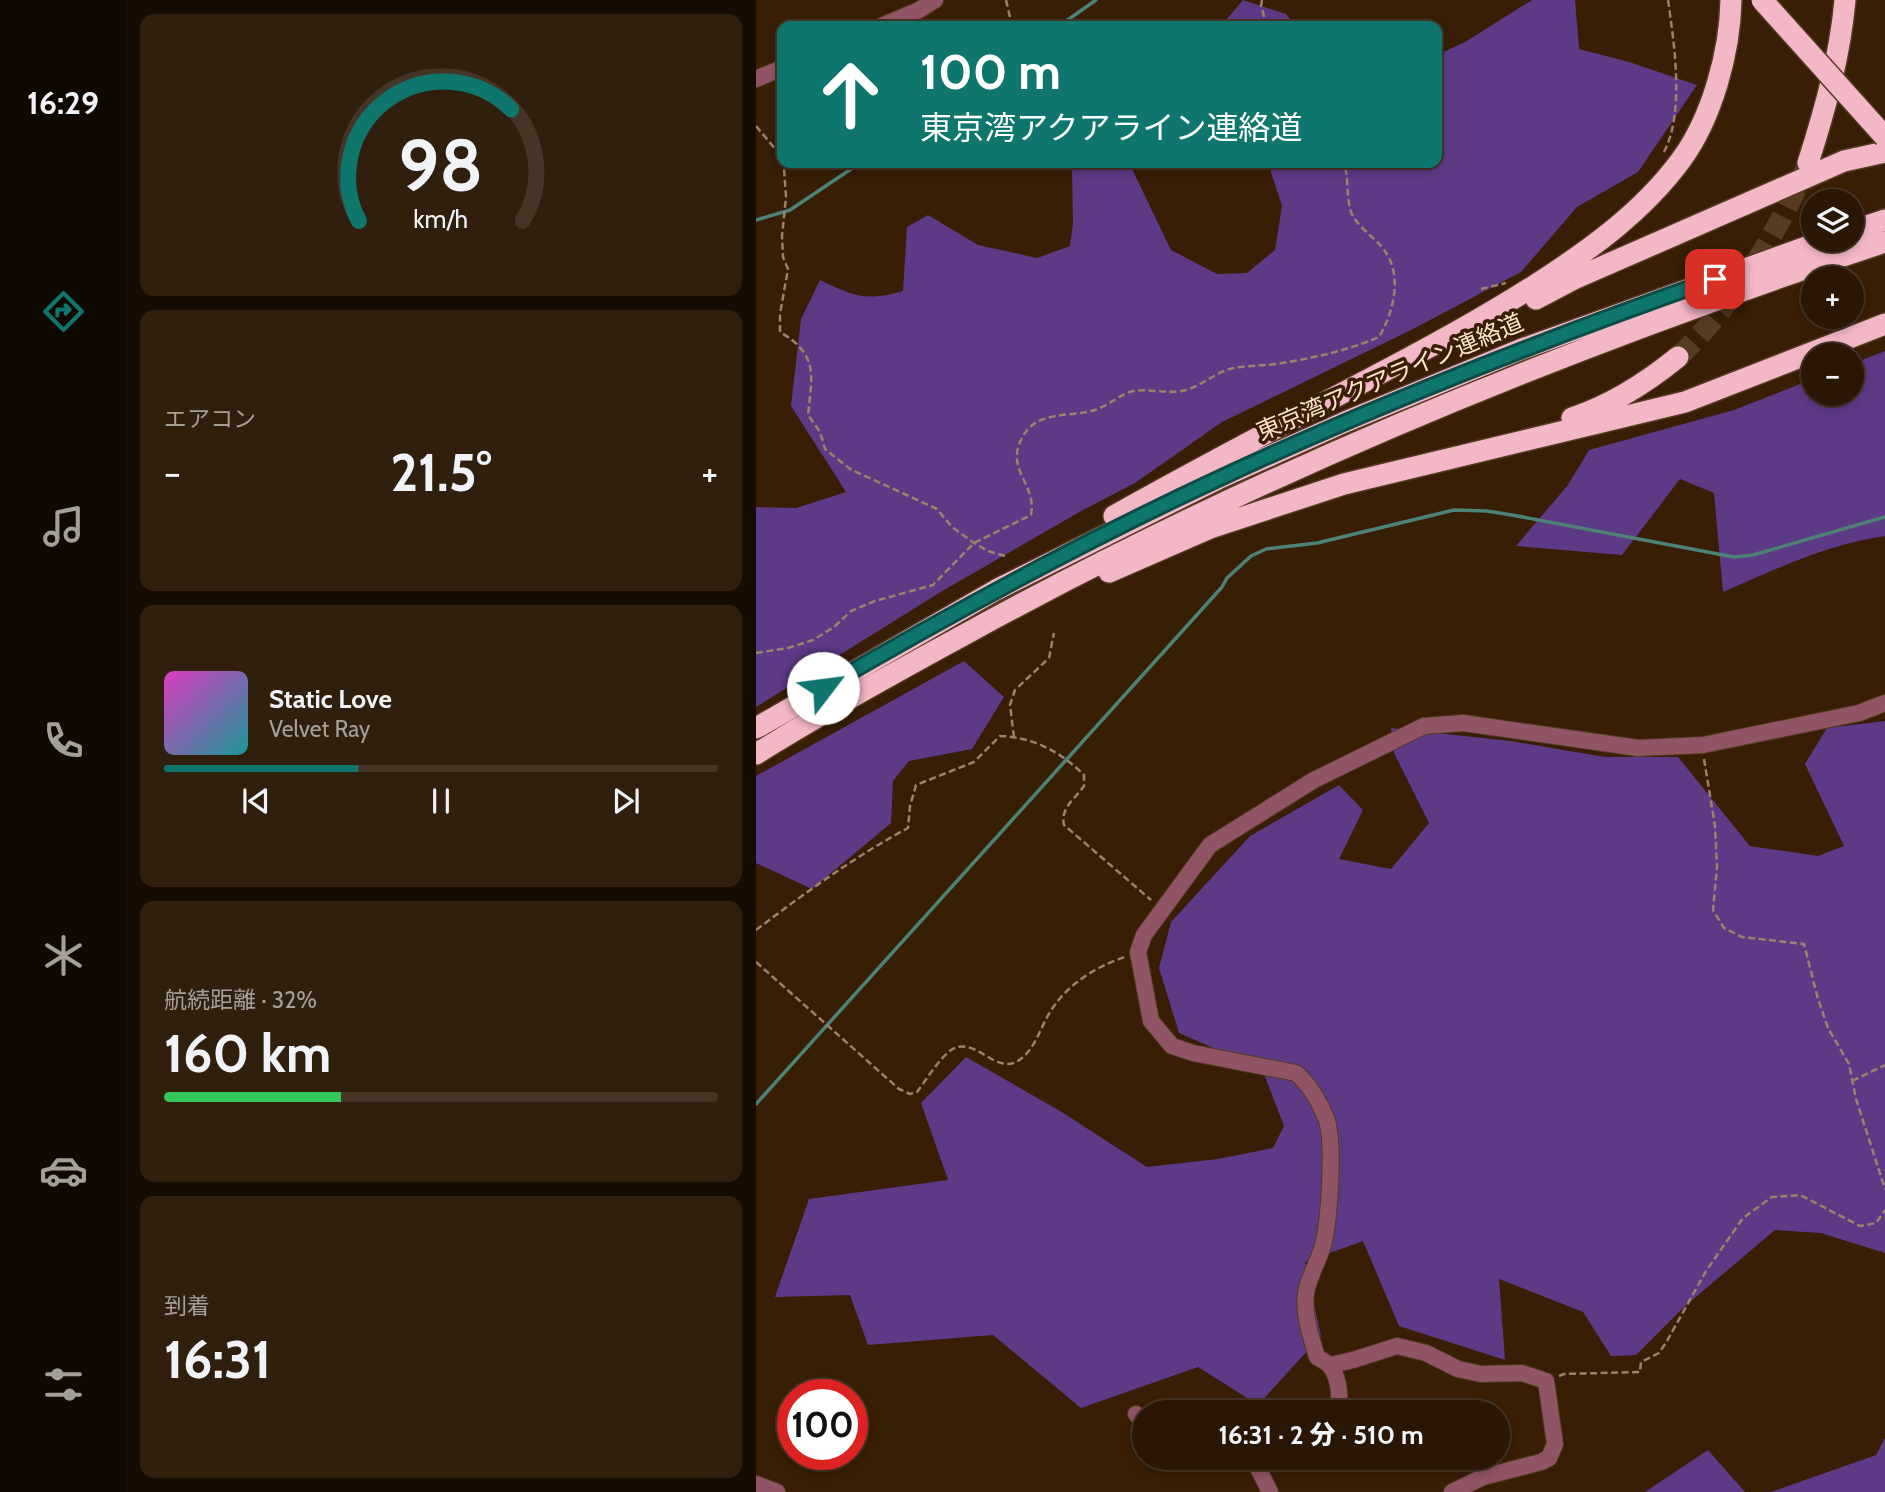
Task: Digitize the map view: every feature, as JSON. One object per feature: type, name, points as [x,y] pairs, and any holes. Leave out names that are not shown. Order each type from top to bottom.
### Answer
[{"type":"highway","points":[[756,728],[845,676],[990,577],[1105,521],[1185,476],[1451,337],[1578,257],[1638,209],[1682,159],[1697,134],[1712,97],[1729,34],[1731,0]]},
{"type":"highway","points":[[1762,0],[1885,137]]},
{"type":"highway","points":[[1808,163],[1833,76],[1845,0]]},
{"type":"highway","points":[[1451,337],[1490,324],[1574,279],[1844,161],[1885,152]]},
{"type":"highway","points":[[1864,227],[1885,220]]},
{"type":"highway","name":"東京湾アクアライン連絡道","points":[[850,697],[1117,552],[1368,436],[1531,369],[1885,242]]},
{"type":"highway","name":"東京湾アクアライン連絡道","points":[[845,676],[987,595],[1218,479],[1345,422],[1522,349],[1801,249]]},
{"type":"highway","points":[[756,754],[850,697],[931,662],[1128,563],[1210,528],[1344,484],[1685,402],[1885,324]]},
{"type":"highway","points":[[1485,451],[1609,404],[1656,375],[1678,357]]},
{"type":"street","points":[[893,21],[935,0]]},
{"type":"street","points":[[756,79],[777,70]]},
{"type":"street","points":[[1452,1492],[1483,1477],[1549,1458],[1555,1444],[1546,1381],[1522,1373],[1481,1374],[1458,1369],[1426,1353],[1397,1346],[1331,1365],[1317,1357],[1306,1311],[1306,1294],[1324,1245],[1328,1215],[1330,1164],[1327,1120],[1308,1084],[1296,1073],[1193,1053],[1171,1046],[1151,1021],[1138,953],[1144,935],[1210,845],[1314,780],[1424,726],[1463,723],[1639,748],[1703,745],[1859,713],[1885,703]]},
{"type":"street","points":[[1331,1365],[1339,1400]]},
{"type":"street","points":[[1259,1470],[1269,1492]]},
{"type":"street","points":[[756,1483],[777,1492]]},
{"type":"path","points":[[1006,0],[1011,21]]},
{"type":"path","points":[[1262,0],[1266,21]]},
{"type":"path","points":[[1660,160],[1667,148],[1674,104],[1676,63],[1668,0]]},
{"type":"path","points":[[756,126],[777,151]]},
{"type":"path","points":[[785,168],[786,197],[782,236],[783,257],[788,269],[780,314],[780,332],[794,340],[811,360],[813,372],[808,415],[820,432],[825,449],[850,469],[937,509],[952,527],[974,543],[1005,556]]},
{"type":"path","points":[[756,653],[788,648],[813,640],[851,611],[875,601],[933,585],[974,543],[1031,515],[1033,501],[1016,456],[1020,441],[1029,426],[1046,416],[1095,410],[1133,391],[1167,393],[1186,390],[1234,368],[1281,363],[1347,348],[1379,337],[1387,324],[1395,291],[1392,262],[1382,246],[1351,213],[1345,168]]},
{"type":"path","points":[[1481,289],[1517,280]]},
{"type":"path","points":[[1014,737],[1010,705],[1015,690],[1049,658],[1054,633]]},
{"type":"path","points":[[756,930],[817,883],[908,828],[916,785],[974,762],[1000,736],[1045,746],[1084,775],[1084,786],[1066,807],[1062,817],[1064,825],[1162,909]]},
{"type":"path","points":[[1703,745],[1715,826],[1717,867],[1713,910],[1724,928],[1742,937],[1804,944],[1825,1018],[1849,1064],[1856,1099],[1885,1189]]},
{"type":"path","points":[[756,962],[899,1089],[910,1094],[917,1092],[949,1051],[958,1047],[971,1047],[999,1062],[1009,1064],[1018,1061],[1035,1043],[1062,995],[1110,962],[1138,953]]},
{"type":"path","points":[[1852,1081],[1885,1065]]},
{"type":"path","points":[[1546,1381],[1564,1374],[1640,1372],[1642,1362],[1659,1353],[1706,1271],[1743,1218],[1772,1197],[1800,1195],[1860,1226],[1876,1223],[1885,1210]]},
{"type":"shaded area","points":[[1243,0],[1286,14],[1292,21],[1225,21]]},
{"type":"shaded area","points":[[1532,0],[1575,0],[1579,49],[1629,62],[1697,85],[1638,172],[1577,207],[1521,272],[1413,329],[1222,422],[1135,483],[944,590],[756,707],[756,507],[796,508],[846,492],[791,406],[801,319],[820,280],[860,296],[879,296],[903,291],[907,227],[928,215],[978,245],[1037,258],[1070,246],[1073,223],[1072,168],[1130,168],[1171,250],[1217,274],[1247,273],[1275,250],[1282,206],[1270,168],[1442,168],[1442,53],[1465,42]]},
{"type":"shaded area","points":[[1885,351],[1885,536],[1823,551],[1723,592],[1714,493],[1680,479],[1622,555],[1516,546],[1568,485],[1589,450],[1734,410],[1801,384],[1801,406],[1864,406],[1864,359]]},
{"type":"shaded area","points":[[964,661],[1004,697],[972,749],[909,761],[893,781],[891,823],[812,889],[756,863],[756,776]]},
{"type":"shaded area","points":[[1885,721],[1885,1253],[1821,1233],[1775,1230],[1684,1307],[1636,1355],[1611,1356],[1583,1312],[1499,1279],[1505,1360],[1399,1326],[1363,1241],[1305,1262],[1321,1336],[1263,1400],[1250,1400],[1198,1367],[1081,1408],[993,1335],[868,1345],[850,1295],[775,1297],[809,1199],[948,1180],[921,1103],[966,1057],[1060,1111],[1147,1167],[1218,1159],[1273,1148],[1284,1126],[1262,1069],[1179,1033],[1159,968],[1171,922],[1250,836],[1339,785],[1363,810],[1339,859],[1391,869],[1429,823],[1394,753],[1391,728],[1510,741],[1605,757],[1678,757],[1750,846],[1818,856],[1844,846],[1805,764],[1827,728]]},
{"type":"shaded area","points":[[1885,1438],[1885,1492],[1771,1492],[1876,1455]]},
{"type":"shaded area","points":[[1708,1450],[1745,1492],[1645,1492]]},
{"type":"waterway","points":[[1066,21],[1096,0]]},
{"type":"waterway","points":[[756,220],[790,210],[853,168]]},
{"type":"waterway","points":[[756,1104],[1222,587],[1227,578],[1251,556],[1266,549],[1317,543],[1454,510],[1512,515],[1734,557],[1753,555],[1885,517]]},
{"type":"tunnel","points":[[1678,357],[1735,293],[1767,244],[1806,168]]},
{"type":"route","points":[[823,688],[996,590],[1218,479],[1345,422],[1522,349],[1715,279]]}]
